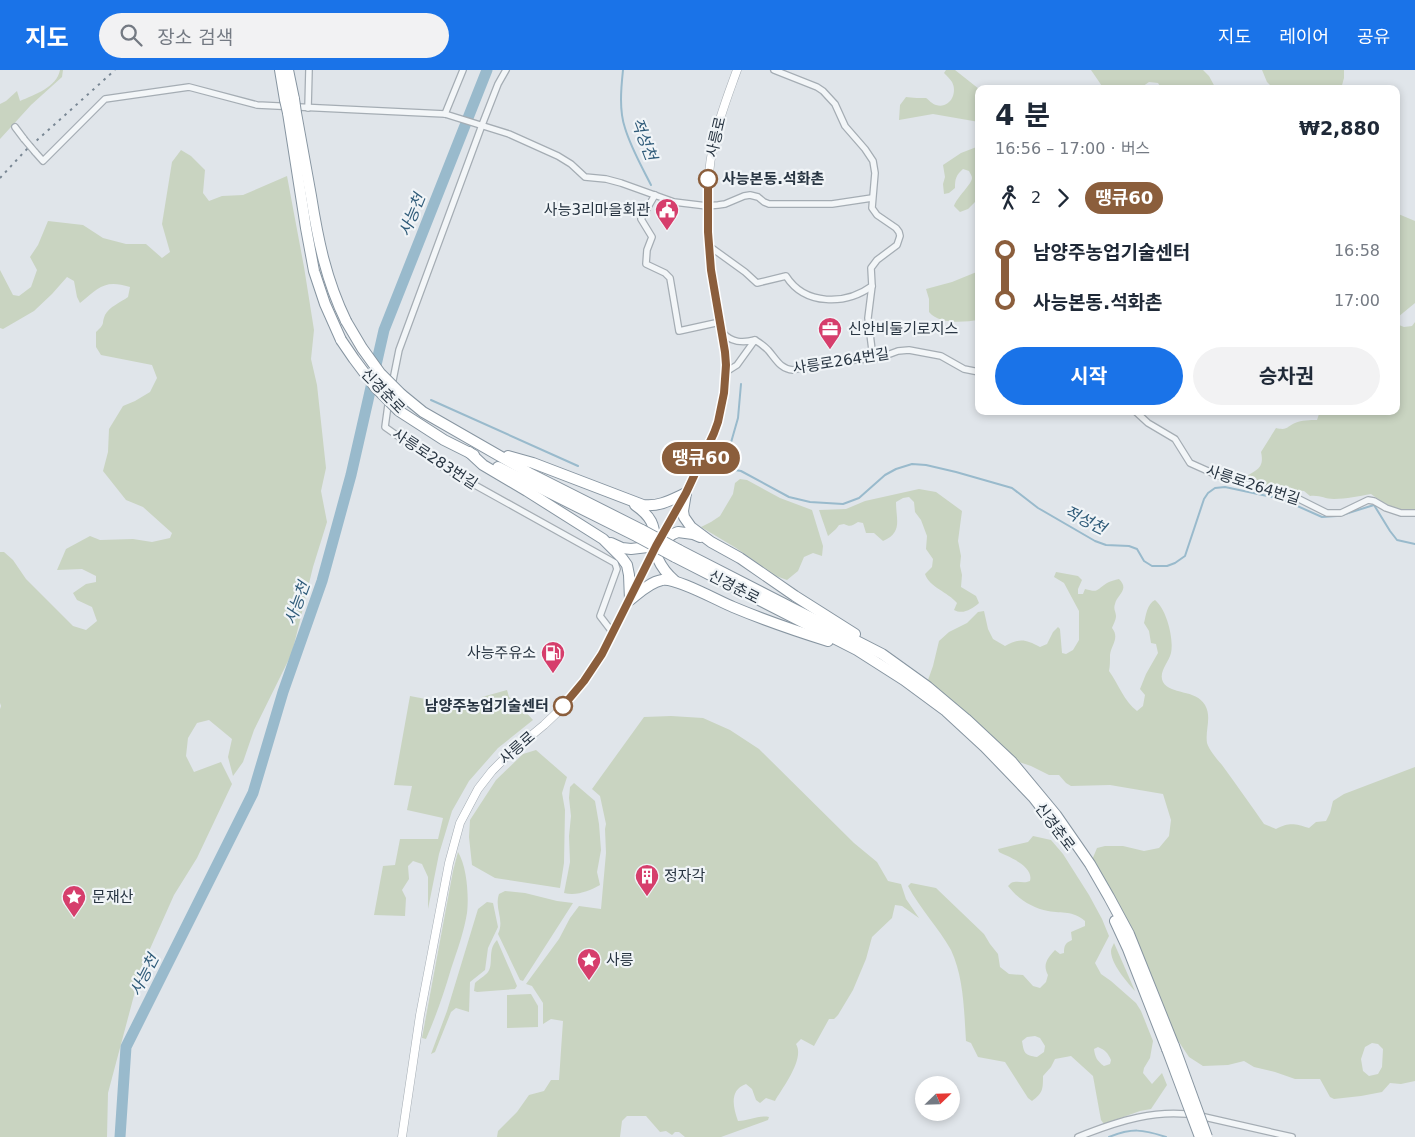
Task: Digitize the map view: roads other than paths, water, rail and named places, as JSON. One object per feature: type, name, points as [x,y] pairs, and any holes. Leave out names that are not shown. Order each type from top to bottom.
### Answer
[{"type":"highway","name":"신경춘로","points":[[280,70],[290,99]]},
{"type":"highway","name":"신경춘로","points":[[288,70],[306,228],[314,271],[325,304],[341,340],[375,387],[399,411],[444,440],[640,534],[882,654],[928,687],[966,719],[1012,762],[1056,814],[1090,864],[1129,934],[1171,1048],[1200,1137]]},
{"type":"highway","name":"신경춘로","points":[[292,113],[319,243],[335,300],[362,348],[380,373],[422,412],[640,534]]},
{"type":"highway","points":[[469,452],[483,465],[603,539],[622,548],[631,549],[656,546],[678,532],[693,534],[711,542],[740,558],[794,596],[848,629],[882,654]]},
{"type":"highway","points":[[493,452],[533,463],[643,505],[652,506],[667,502],[686,493]]},
{"type":"highway","points":[[686,493],[684,517],[691,527],[711,542]]},
{"type":"highway","points":[[627,500],[646,513],[651,520],[654,527],[658,558],[662,567],[676,582]]},
{"type":"highway","points":[[603,539],[622,558],[626,565],[629,575],[630,600]]},
{"type":"highway","name":"신경춘로","points":[[677,553],[857,650],[904,680],[946,711],[985,747],[1033,797],[1084,866],[1108,907],[1171,1048],[1207,1137]]},
{"type":"highway","points":[[630,600],[654,582],[663,579],[676,582],[794,630],[857,650]]},
{"type":"street","points":[[308,108],[309,70]]},
{"type":"street","points":[[445,114],[463,70]]},
{"type":"street","name":"사릉로283번길","points":[[506,70],[498,84],[482,125],[399,350],[388,405],[386,427],[439,465],[615,563],[617,569],[600,616],[613,633]]},
{"type":"street","name":"사릉로","points":[[402,1137],[420,1015],[449,863],[460,823],[478,789],[492,771],[508,754],[553,717],[574,694],[594,667],[656,546],[686,493],[718,422],[726,372],[725,352],[711,270],[707,206],[708,179],[719,119],[737,70]]},
{"type":"street","points":[[774,70],[817,87],[824,91],[835,104],[845,126],[873,160],[875,173],[872,204],[874,211],[899,232],[900,236],[897,245],[873,264],[871,273],[872,286],[868,318],[873,358]]},
{"type":"street","points":[[15,127],[43,161],[105,99],[189,87],[256,105],[445,114],[509,134],[564,158],[585,177],[614,180],[674,202],[707,206],[725,204],[740,197],[750,195],[769,204],[797,205],[832,204],[872,198]]},
{"type":"street","points":[[655,195],[641,219],[652,237],[646,264],[666,273],[670,278],[679,331],[720,322]]},
{"type":"street","points":[[709,246],[757,283],[786,276],[800,290],[824,300],[853,296],[865,292],[872,286]]},
{"type":"street","points":[[722,333],[727,338],[737,342],[755,340]]},
{"type":"street","points":[[726,372],[736,364],[755,340]]},
{"type":"street","name":"사릉로264번길","points":[[755,340],[768,350],[779,364],[788,370],[830,362],[879,358],[909,350],[941,356],[970,371],[975,372]]},
{"type":"street","name":"사릉로264번길","points":[[1140,415],[1175,439],[1190,463],[1219,476],[1262,490],[1291,495],[1327,513],[1341,513],[1368,500],[1401,513],[1415,513]]},
{"type":"street","points":[[1078,1137],[1125,1119],[1144,1115],[1171,1113],[1195,1115],[1292,1137]]},
{"type":"waterway","name":"사능천","points":[[120,1137],[126,1047],[253,793],[283,692],[322,581],[351,475],[384,330],[487,70]]},
{"type":"waterway","name":"적성천","points":[[623,70],[621,99],[623,121],[633,150],[651,185]]},
{"type":"waterway","name":"적성천","points":[[728,453],[738,418],[741,384]]},
{"type":"waterway","points":[[431,400],[578,466]]},
{"type":"waterway","name":"적성천","points":[[725,463],[789,497],[810,502],[843,504],[859,498],[885,475],[912,464],[926,465],[956,472],[1012,488],[1038,508],[1095,541],[1106,545],[1129,546],[1137,549],[1144,561],[1152,566],[1167,566],[1185,556],[1204,499],[1215,488],[1225,487],[1272,497],[1322,517],[1337,516]]},
{"type":"waterway","name":"적성천","points":[[1342,515],[1374,505],[1397,540],[1415,544]]},
{"type":"waterway","points":[[1109,1137],[1131,1131],[1150,1132],[1166,1137]]},
{"type":"railway","points":[[0,178],[25,151],[115,70]]},
{"type":"place","name":"사능본동.석화촌","points":[[708,179]]},
{"type":"place","name":"사능3리마을회관","points":[[667,231]]},
{"type":"place","name":"신안비둘기로지스","points":[[830,350]]},
{"type":"place","name":"사능주유소","points":[[553,674]]},
{"type":"place","name":"남양주농업기술센터","points":[[563,706]]},
{"type":"place","name":"정자각","points":[[647,897]]},
{"type":"place","name":"문재산","points":[[74,918]]},
{"type":"place","name":"사릉","points":[[589,981]]}]
